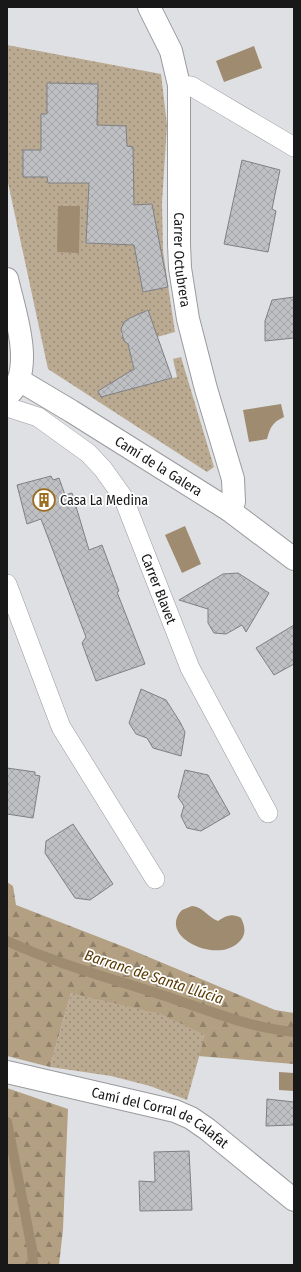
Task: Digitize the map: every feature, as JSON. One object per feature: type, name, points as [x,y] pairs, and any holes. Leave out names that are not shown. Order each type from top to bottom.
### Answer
[{"type":"street","name":"Carrer Octubrera","points":[[149,7],[172,52],[180,85],[180,268],[193,340],[233,479],[234,502],[229,510]]},
{"type":"street","points":[[7,279],[22,352],[13,388]]},
{"type":"street","name":"Camí de la Galera","points":[[13,388],[71,411],[229,510],[294,559]]},
{"type":"street","name":"Camí del Corral de Calafat","points":[[7,1072],[175,1111],[191,1118],[207,1129],[294,1200]]},
{"type":"lane","points":[[180,85],[191,86],[294,147]]},
{"type":"lane","name":"Carrer Blavet","points":[[7,407],[38,417],[88,453],[103,469],[123,497],[190,668],[268,813]]},
{"type":"lane","points":[[7,584],[62,727],[154,878]]},
{"type":"green space","points":[[7,882],[13,886],[16,905],[127,948],[275,1010],[294,1013],[294,1064],[198,1056],[204,1035],[71,993],[50,1067],[7,1056]]},
{"type":"green space","points":[[7,1088],[68,1109],[63,1229],[59,1265],[7,1265]]},
{"type":"shaded area","points":[[7,45],[161,74],[167,125],[162,203],[163,251],[175,332],[157,337],[142,316],[135,316],[124,322],[121,334],[128,344],[138,387],[177,377],[173,359],[181,357],[214,467],[207,472],[48,369],[7,178]]},
{"type":"shaded area","points":[[254,46],[262,68],[224,82],[216,61]]},
{"type":"shaded area","points":[[58,206],[80,206],[79,253],[57,252]]},
{"type":"shaded area","points":[[281,404],[284,417],[272,425],[267,439],[249,442],[243,410]]},
{"type":"shaded area","points":[[185,526],[201,564],[182,573],[165,535]]},
{"type":"shaded area","points":[[192,906],[200,908],[218,921],[230,915],[241,918],[244,925],[243,938],[228,949],[204,949],[192,944],[183,937],[177,929],[176,920],[182,910]]},
{"type":"shaded area","points":[[71,993],[161,1014],[205,1035],[187,1100],[150,1086],[111,1076],[50,1067]]},
{"type":"shaded area","points":[[279,1072],[294,1073],[294,1091],[279,1090]]},
{"type":"building","points":[[47,83],[98,84],[97,125],[126,126],[127,146],[133,147],[134,205],[152,204],[168,287],[143,292],[134,245],[86,243],[89,183],[48,183],[47,177],[23,177],[23,150],[41,150],[41,114],[47,114]]},
{"type":"building","points":[[242,160],[280,170],[272,209],[276,211],[268,252],[224,244]]},
{"type":"building","points":[[294,297],[294,338],[265,341],[265,321],[272,300]]},
{"type":"building","points":[[148,310],[172,378],[101,397],[98,391],[134,369],[128,344],[124,341],[121,329],[124,322]]},
{"type":"building","points":[[51,476],[53,480],[59,478],[65,495],[72,493],[89,550],[102,545],[119,591],[117,592],[145,664],[96,681],[82,643],[86,637],[41,519],[27,524],[17,485]]},
{"type":"building","points":[[238,573],[269,593],[246,632],[242,625],[226,634],[214,633],[208,623],[208,609],[179,600],[223,574]]},
{"type":"building","points":[[294,625],[294,664],[274,675],[256,648]]},
{"type":"building","points":[[141,689],[166,700],[180,722],[185,732],[181,756],[153,748],[147,738],[136,734],[129,723]]},
{"type":"building","points":[[7,768],[35,772],[35,775],[40,776],[33,818],[7,814]]},
{"type":"building","points":[[185,770],[208,775],[230,814],[201,831],[187,828],[181,816],[184,806],[178,797]]},
{"type":"building","points":[[73,824],[113,884],[90,900],[75,898],[45,853],[46,841]]},
{"type":"building","points":[[267,1099],[294,1102],[294,1125],[266,1126]]},
{"type":"building","points":[[189,1151],[192,1210],[140,1211],[139,1181],[155,1182],[154,1152]]},
{"type":"waterway","name":"Barranc de Santa Llúcia","points":[[7,941],[64,964],[227,1017],[277,1030],[294,1032]]},
{"type":"waterway","points":[[7,1122],[32,1249],[33,1265]]},
{"type":"place","name":"Casa La Medina","points":[[44,500]]}]
